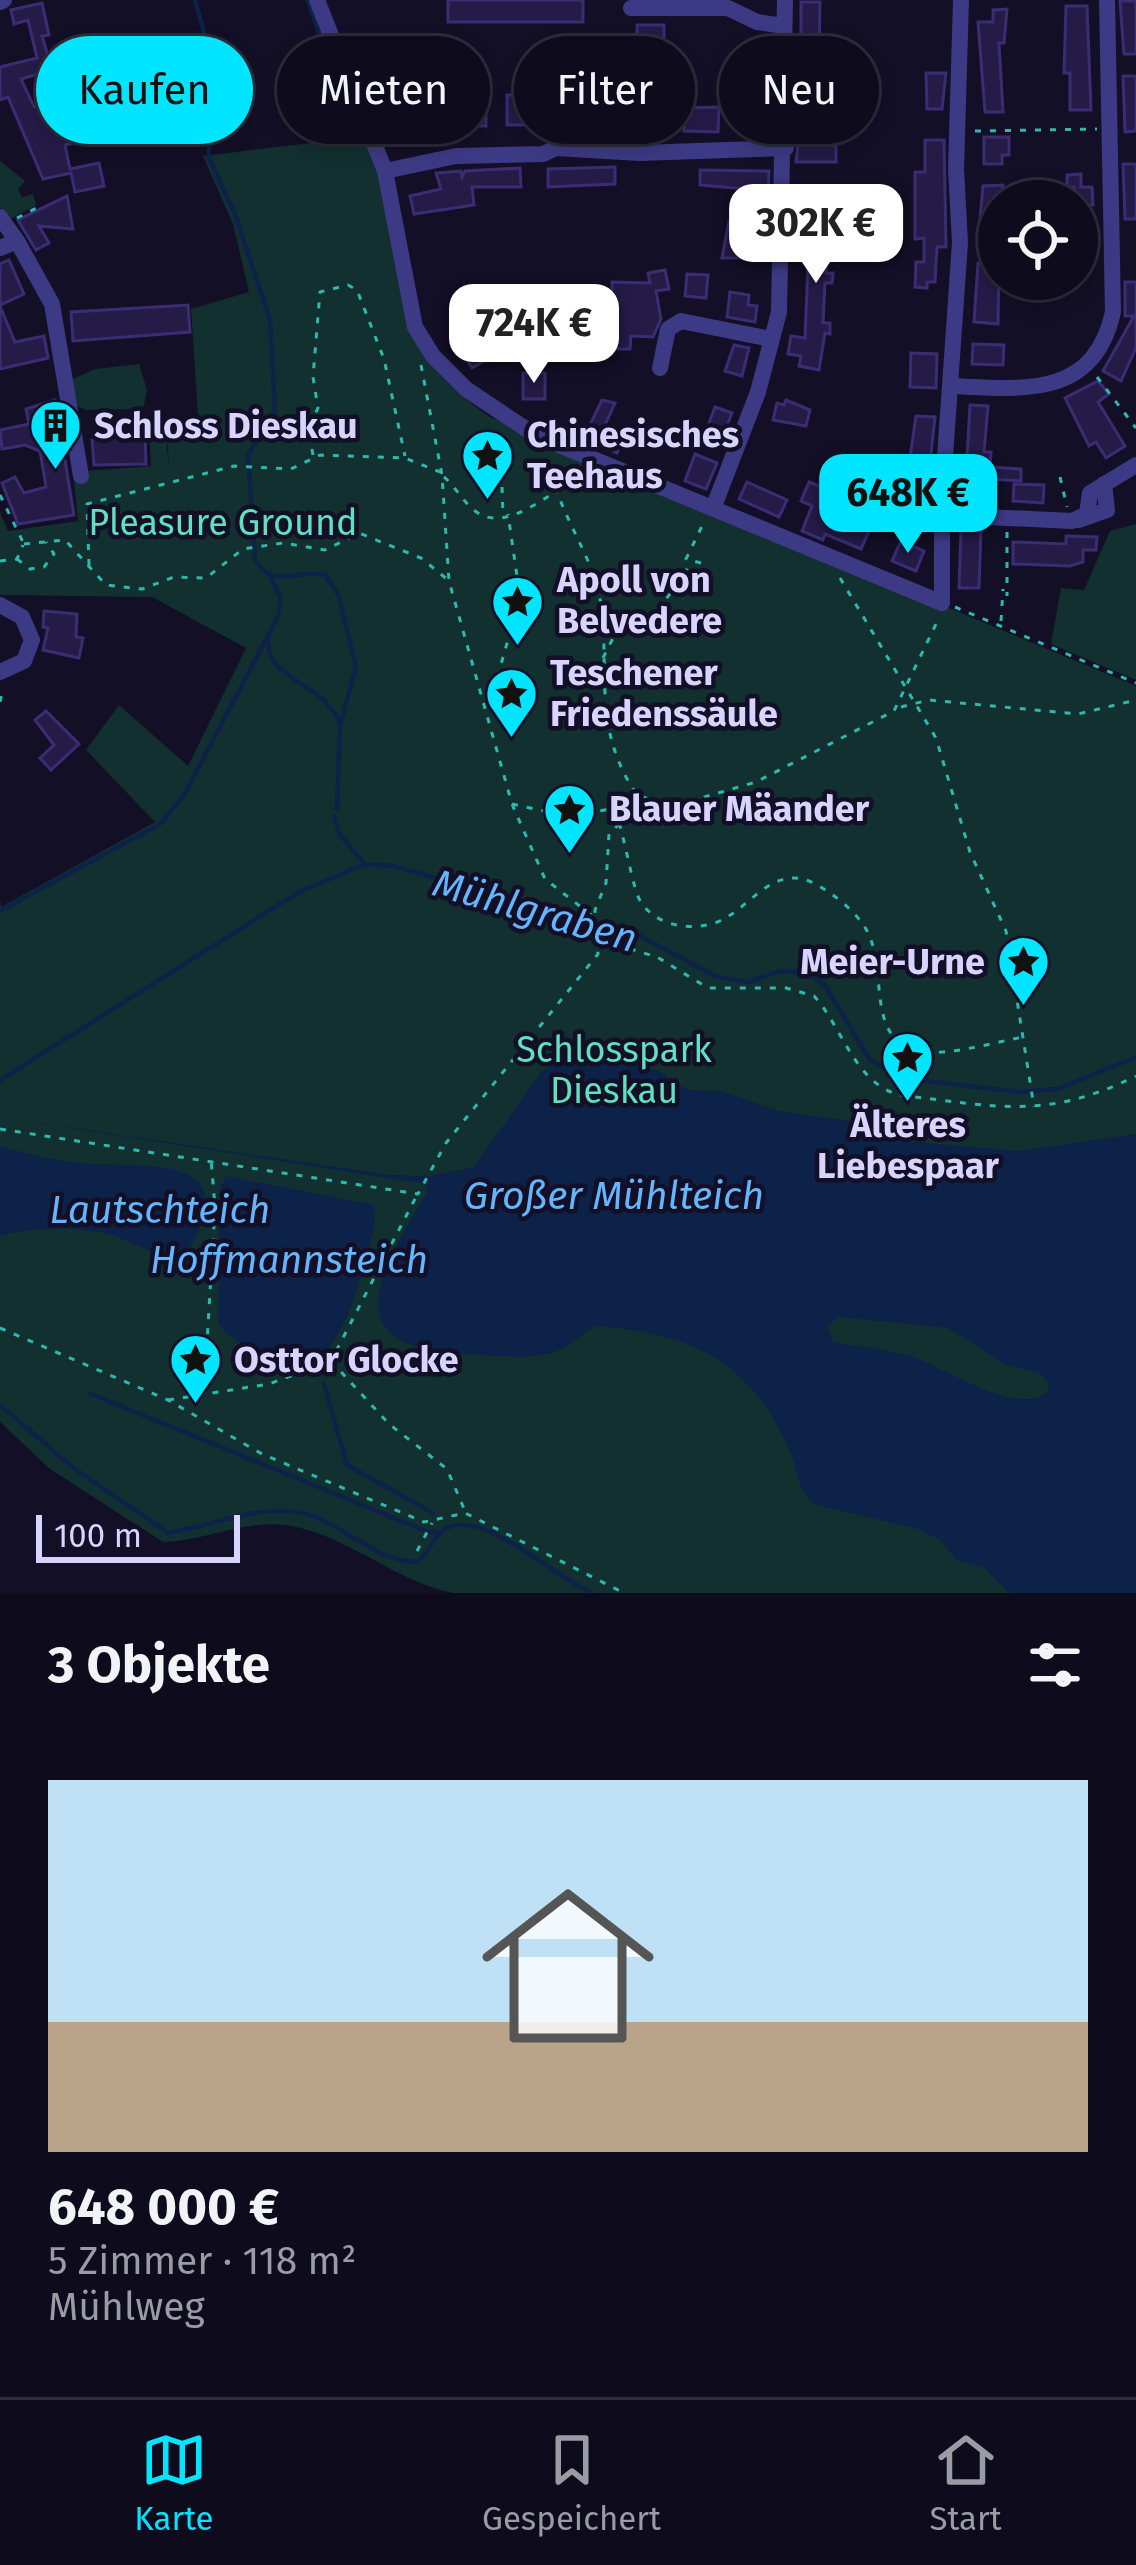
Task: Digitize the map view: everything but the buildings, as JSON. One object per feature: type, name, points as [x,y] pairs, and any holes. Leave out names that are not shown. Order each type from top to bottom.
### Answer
[{"type":"street","points":[[317,0],[385,171],[415,327],[434,356],[500,414],[535,435],[942,603],[947,406],[953,386],[950,367],[960,243],[956,169],[961,0]]},
{"type":"street","points":[[714,506],[762,379],[779,312],[785,0]]},
{"type":"street","points":[[953,386],[1036,389],[1070,377],[1106,334],[1113,312],[1107,0]]},
{"type":"street","points":[[631,8],[728,8],[757,22],[784,26]]},
{"type":"street","points":[[385,171],[456,157],[543,154],[556,148],[785,148]]},
{"type":"street","points":[[8,218],[8,245],[52,304],[81,476]]},
{"type":"street","points":[[660,368],[668,329],[681,321],[771,339]]},
{"type":"street","points":[[1070,521],[1088,514],[1090,493],[1136,465]]},
{"type":"street","points":[[945,515],[1070,521],[1111,517],[1104,484]]},
{"type":"street","points":[[0,605],[22,617],[32,640],[24,661],[2,676]]},
{"type":"path","points":[[967,131],[1100,129]]},
{"type":"path","points":[[8,218],[42,205]]},
{"type":"path","points":[[314,456],[308,428],[318,408],[313,377],[320,292],[348,285],[357,290],[384,359],[405,458]]},
{"type":"path","points":[[415,327],[442,474],[449,581],[512,804],[545,879],[595,918]]},
{"type":"path","points":[[1087,362],[1136,428]]},
{"type":"path","points":[[88,565],[87,504],[244,465],[291,469],[314,456],[405,458],[442,474],[482,516],[506,515],[557,491],[588,474],[600,458]]},
{"type":"path","points":[[1060,477],[1070,521]]},
{"type":"path","points":[[488,710],[514,620],[517,576],[502,487]]},
{"type":"path","points":[[557,491],[596,585],[606,717],[630,786],[637,795],[658,802]]},
{"type":"path","points":[[0,495],[24,544]]},
{"type":"path","points":[[492,497],[502,496]]},
{"type":"path","points":[[493,506],[503,505]]},
{"type":"path","points":[[701,563],[686,559],[688,546],[698,543],[714,506]]},
{"type":"path","points":[[1000,622],[1007,518]]},
{"type":"path","points":[[24,544],[69,542],[106,585],[142,589],[174,577],[214,575],[249,548],[299,542],[325,550],[353,534],[365,534],[421,558],[449,581]]},
{"type":"path","points":[[0,561],[17,559],[30,569],[48,565],[53,548],[44,541]]},
{"type":"path","points":[[17,559],[24,544]]},
{"type":"path","points":[[836,559],[847,595],[917,700],[936,738],[970,852],[1006,931],[1034,1109]]},
{"type":"path","points":[[601,665],[613,638],[660,608],[692,562]]},
{"type":"path","points":[[1004,587],[1007,596]]},
{"type":"path","points":[[942,603],[1000,622],[1136,683]]},
{"type":"path","points":[[894,710],[946,608],[942,603]]},
{"type":"path","points":[[0,702],[2,676]]},
{"type":"path","points":[[512,804],[567,817],[701,798],[756,782],[917,700],[1064,714],[1136,700]]},
{"type":"path","points":[[168,1400],[269,1384],[332,1361],[446,1143],[587,970],[599,939],[595,918],[606,883],[606,846],[619,822],[658,802]]},
{"type":"path","points":[[619,822],[638,896],[670,925],[698,926],[724,919],[762,886],[783,878],[815,883],[844,904],[867,930],[877,962],[879,1008],[892,1035],[908,1047],[943,1052],[1025,1036]]},
{"type":"path","points":[[599,939],[657,957],[708,988],[787,988],[814,996],[862,1070],[886,1091],[1034,1109],[1106,1091],[1136,1076]]},
{"type":"path","points":[[0,1130],[418,1194]]},
{"type":"path","points":[[204,1396],[215,1207],[211,1159]]},
{"type":"path","points":[[0,1328],[168,1400],[262,1454],[433,1521],[465,1513],[625,1593]]},
{"type":"path","points":[[332,1361],[388,1424],[447,1469],[465,1513]]},
{"type":"path","points":[[417,1551],[433,1521]]},
{"type":"green space","name":"Schlosspark Dieskau","points":[[303,144],[366,144],[391,221],[406,312],[415,337],[454,389],[490,417],[1136,686],[1136,1593],[453,1593],[411,1579],[332,1539],[291,1526],[242,1527],[163,1542],[50,1469],[0,1422],[0,897],[1,907],[155,822],[86,750],[119,705],[188,766],[246,648],[152,597],[0,595],[0,512],[8,531],[78,521],[73,472],[151,466],[149,432],[165,431],[169,465],[167,435],[199,432],[191,309],[249,292],[233,224],[203,156]]},
{"type":"green space","points":[[0,161],[25,181],[18,189],[22,197],[33,194],[36,205],[9,220],[0,207]]},
{"type":"green space","points":[[139,364],[147,390],[143,409],[86,410],[75,405],[71,380],[95,369]]},
{"type":"green space","points":[[1136,524],[1136,680],[1051,644],[1061,588],[1084,590],[1110,531]]},
{"type":"water","name":"Großer Mühlteich","points":[[590,1044],[611,1060],[659,1071],[687,1090],[721,1091],[778,1111],[857,1122],[882,1139],[1019,1151],[1136,1134],[1136,1593],[1010,1593],[983,1567],[956,1560],[940,1540],[918,1529],[813,1504],[803,1490],[787,1444],[753,1390],[733,1371],[687,1344],[597,1326],[557,1351],[511,1357],[422,1349],[396,1337],[382,1321],[378,1300],[383,1276],[427,1193],[426,1184],[0,1117],[389,1175],[430,1176],[474,1167],[541,1072]],"holes":[[[838,1317],[948,1328],[1004,1364],[1038,1373],[1049,1383],[1047,1393],[1033,1399],[997,1394],[907,1355],[833,1342],[827,1327]]]},
{"type":"water","name":"Lautschteich","points":[[0,1146],[70,1162],[183,1172],[197,1181],[205,1195],[204,1215],[192,1244],[168,1253],[79,1230],[0,1236]]},
{"type":"water","name":"Hoffmannsteich","points":[[226,1176],[374,1205],[375,1225],[354,1297],[332,1343],[316,1358],[296,1364],[271,1359],[234,1339],[218,1322],[220,1188]]},
{"type":"waterway","points":[[195,0],[204,32],[209,158],[235,214],[270,320],[275,410],[248,455],[255,559],[262,569],[277,576],[325,575],[339,596],[356,667],[340,725],[337,810]]},
{"type":"waterway","points":[[308,0],[320,36]]},
{"type":"waterway","points":[[0,911],[160,824],[184,795],[279,615],[280,597],[270,576]]},
{"type":"waterway","points":[[268,635],[275,662],[330,706],[339,721]]},
{"type":"waterway","points":[[334,816],[339,834],[365,864]]},
{"type":"waterway","name":"Mühlgraben","points":[[0,1080],[299,892],[365,864],[393,866],[640,936],[717,977],[748,982],[780,971],[806,972],[825,985],[870,1060],[900,1078],[1021,1092],[1057,1089],[1136,1057]]},
{"type":"waterway","points":[[324,1384],[347,1465],[433,1513]]},
{"type":"waterway","points":[[89,1393],[428,1532],[439,1532]]},
{"type":"waterway","points":[[0,1405],[71,1466],[168,1533],[248,1514],[297,1512],[327,1522],[386,1555],[417,1562],[444,1530],[464,1525],[501,1537],[593,1593]]},
{"type":"place","name":"Schloss Dieskau","points":[[55,472]]},
{"type":"place","name":"Chinesisches Teehaus","points":[[488,502]]},
{"type":"place","name":"Apoll von Belvedere","points":[[518,647]]},
{"type":"place","name":"Teschener Friedenssäule","points":[[511,740]]},
{"type":"place","name":"Blauer Mäander","points":[[570,855]]},
{"type":"place","name":"Meier-Urne","points":[[1024,1008]]},
{"type":"place","name":"Älteres Liebespaar","points":[[908,1103]]},
{"type":"place","name":"Osttor Glocke","points":[[195,1406]]},
{"type":"park label","name":"Pleasure Ground","points":[[223,523]]}]
